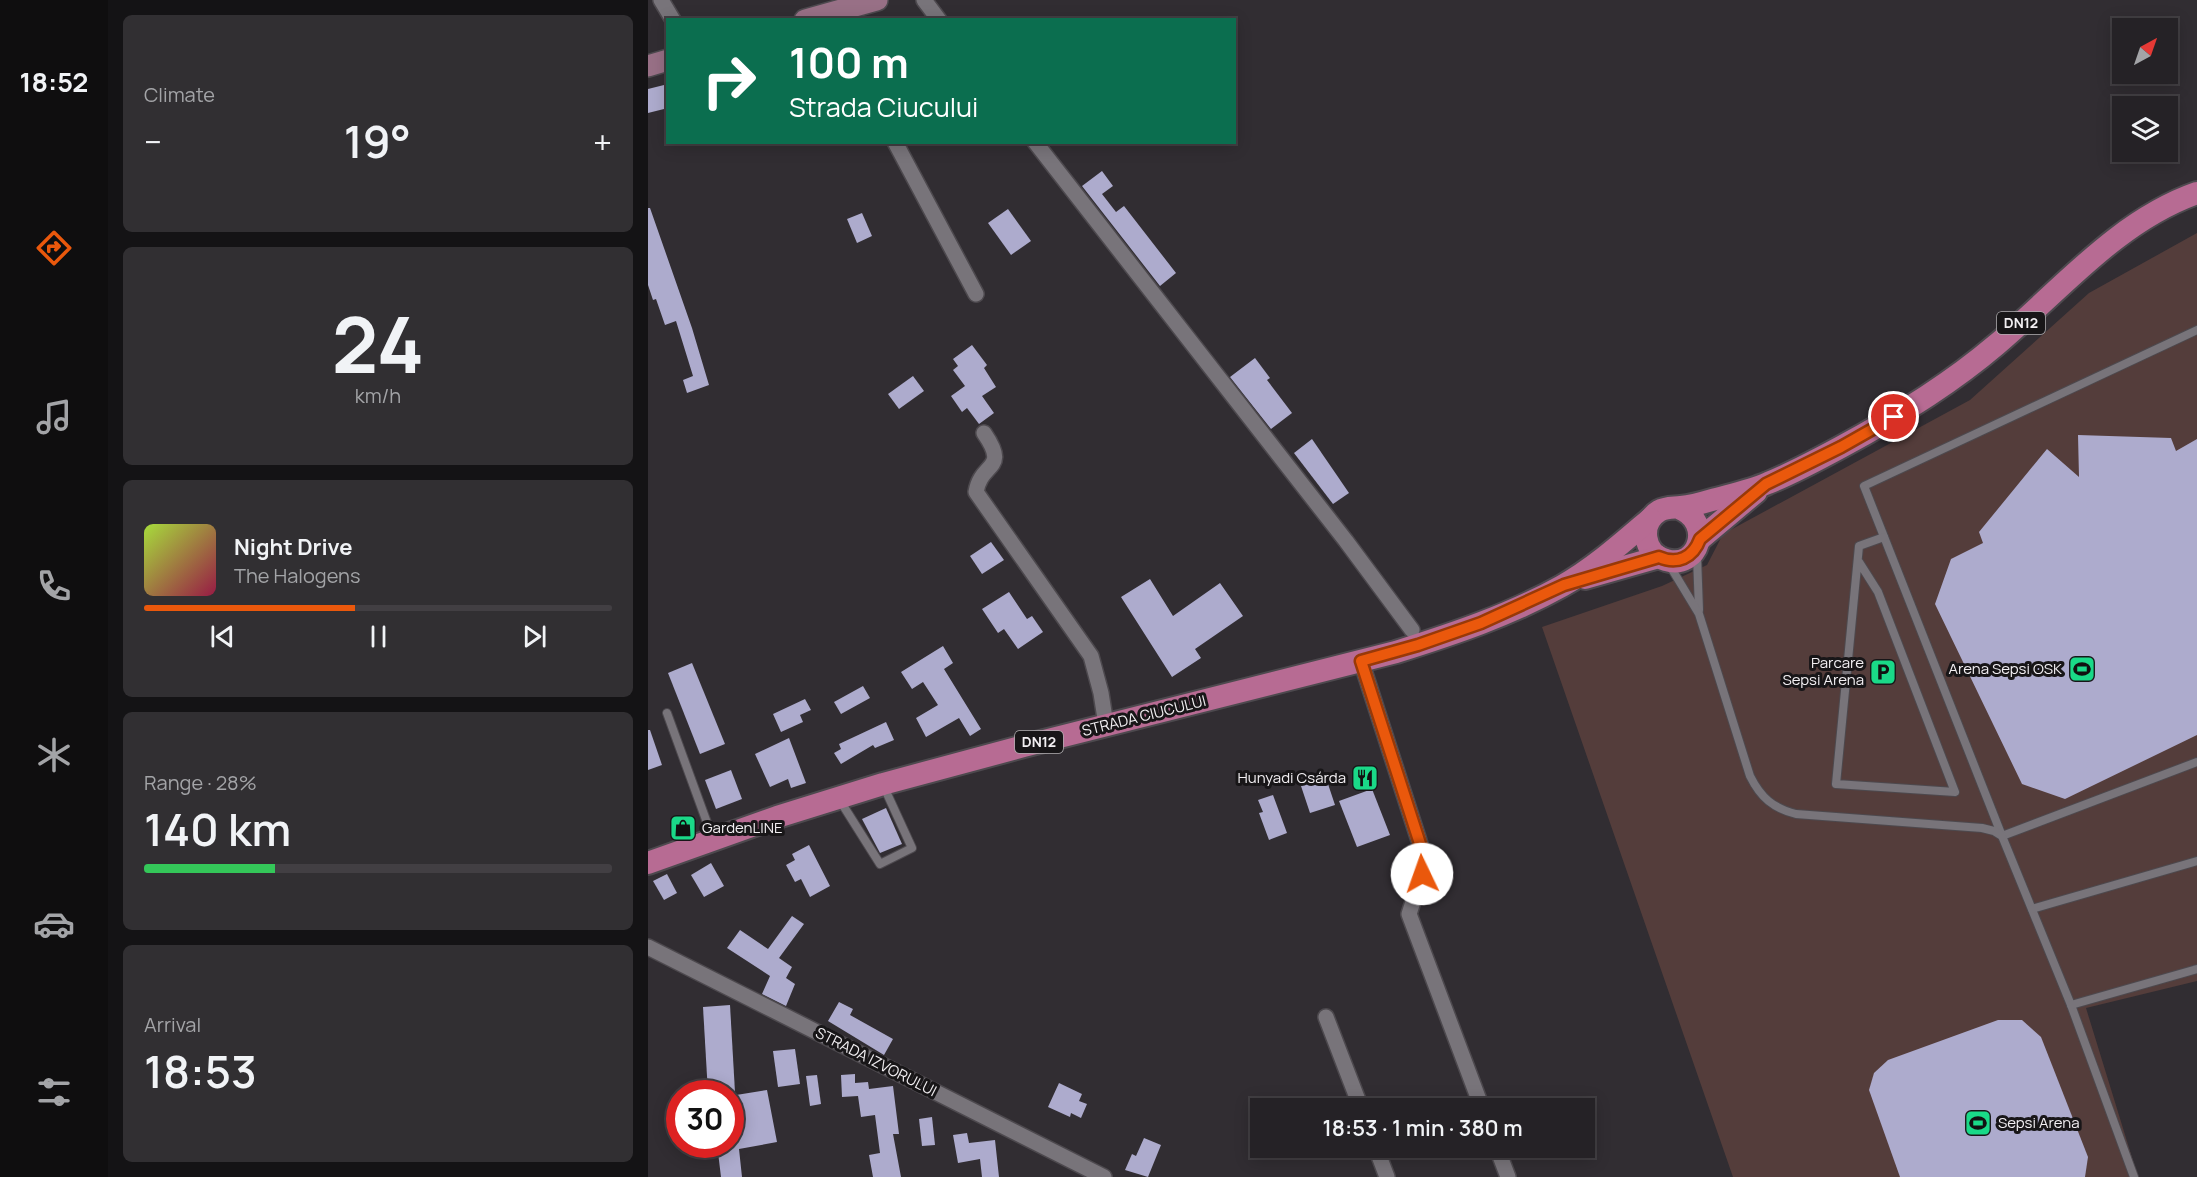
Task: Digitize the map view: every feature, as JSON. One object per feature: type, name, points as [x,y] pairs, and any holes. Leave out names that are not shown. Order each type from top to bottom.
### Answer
[{"type":"main road","points":[[820,18],[877,0]]},
{"type":"main road","points":[[648,66],[666,61]]},
{"type":"main road","name":"DN12","points":[[1679,508],[1766,484],[1841,447],[1937,390],[1997,344],[2117,239],[2154,214],[2197,193]]},
{"type":"main road","name":"DN12","points":[[1698,543],[1766,484]]},
{"type":"main road","points":[[1664,508],[1679,508],[1692,515],[1697,522],[1698,543],[1684,559],[1663,559],[1647,544],[1646,536],[1650,519],[1664,508]]},
{"type":"main road","name":"DN12","points":[[1421,636],[1494,618],[1564,585],[1620,545],[1650,519]]},
{"type":"main road","name":"DN12","points":[[1564,585],[1663,559]]},
{"type":"main road","name":"STRADA CIUCULUI","points":[[650,861],[883,784],[1361,661],[1421,636]]},
{"type":"street","points":[[661,0],[672,18]]},
{"type":"street","points":[[924,0],[938,18]]},
{"type":"street","points":[[896,144],[976,294]]},
{"type":"street","points":[[1037,144],[1421,636]]},
{"type":"street","points":[[984,433],[996,455],[994,462],[977,484],[976,492],[1091,656],[1099,683],[1106,725]]},
{"type":"street","points":[[1361,661],[1423,853],[1422,874],[1409,914],[1478,1098]]},
{"type":"street","name":"STRADA IZVORULUI","points":[[648,948],[1104,1177]]},
{"type":"street","points":[[1326,1017],[1357,1098]]},
{"type":"street","points":[[1380,1158],[1387,1177]]},
{"type":"street","points":[[1501,1158],[1508,1177]]},
{"type":"lane","points":[[2134,1177],[2071,1005],[1864,486],[2197,330]]},
{"type":"lane","points":[[1859,562],[1878,592],[1955,792],[1836,784],[1853,589],[1859,562],[1859,546],[1884,537]]},
{"type":"lane","points":[[1698,543],[1699,614]]},
{"type":"lane","points":[[1663,559],[1699,614],[1750,776],[1757,791],[1767,801],[1782,810],[1796,814],[1982,828],[2002,836]]},
{"type":"lane","points":[[667,713],[714,840]]},
{"type":"lane","points":[[2002,836],[2197,762]]},
{"type":"lane","points":[[838,798],[880,864],[912,848],[883,784]]},
{"type":"lane","points":[[2032,909],[2197,861]]},
{"type":"lane","points":[[2071,1005],[2197,969]]},
{"type":"shaded area","points":[[2197,233],[2197,981],[2086,1008],[2138,1177],[1733,1177],[1542,627],[1662,586],[1707,565],[1723,534],[1970,400],[2089,293]]},
{"type":"building","points":[[664,85],[666,108],[648,113],[648,89]]},
{"type":"building","points":[[1102,171],[1113,186],[1102,194],[1116,212],[1124,206],[1176,273],[1160,286],[1082,186]]},
{"type":"building","points":[[648,208],[650,208],[692,328],[709,385],[687,393],[683,380],[693,376],[676,321],[665,325],[656,299],[653,300],[648,285]]},
{"type":"building","points":[[1008,209],[1031,241],[1011,255],[988,223]]},
{"type":"building","points":[[862,213],[872,236],[857,243],[847,219]]},
{"type":"building","points":[[972,345],[987,365],[984,368],[996,387],[982,396],[994,413],[979,424],[967,408],[962,412],[951,396],[965,386],[953,370],[958,366],[953,359]]},
{"type":"building","points":[[1255,358],[1270,378],[1267,380],[1292,413],[1271,429],[1230,377]]},
{"type":"building","points":[[913,376],[924,391],[899,409],[888,394]]},
{"type":"building","name":"Arena Sepsi OSK","points":[[2078,435],[2171,438],[2176,451],[2197,439],[2197,735],[2065,799],[2022,784],[1935,604],[1951,559],[1983,543],[1979,532],[2047,449],[2079,477]]},
{"type":"building","points":[[1312,439],[1349,493],[1333,504],[1294,453]]},
{"type":"building","points":[[991,542],[1004,560],[982,574],[970,556]]},
{"type":"building","points":[[1150,579],[1173,616],[1220,583],[1243,616],[1195,649],[1201,658],[1172,677],[1121,597]]},
{"type":"building","points":[[1009,592],[1027,619],[1032,616],[1043,632],[1018,649],[1004,629],[998,633],[982,609]]},
{"type":"building","points":[[943,646],[953,663],[944,669],[981,729],[970,736],[959,718],[926,737],[916,718],[938,705],[923,682],[912,689],[901,672]]},
{"type":"building","points":[[692,663],[725,744],[700,754],[668,673]]},
{"type":"building","points":[[863,686],[870,698],[841,714],[834,702]]},
{"type":"building","points":[[805,699],[811,710],[800,715],[803,722],[781,732],[773,714]]},
{"type":"building","points":[[886,722],[894,740],[875,748],[873,745],[841,764],[834,753],[841,749],[839,744]]},
{"type":"building","points":[[648,730],[650,730],[662,765],[648,770]]},
{"type":"building","points":[[789,738],[806,783],[791,788],[788,779],[770,787],[755,754]]},
{"type":"building","points":[[731,770],[742,799],[716,809],[705,780]]},
{"type":"building","points":[[1325,775],[1335,805],[1310,813],[1300,783]]},
{"type":"building","points":[[1372,789],[1390,835],[1357,847],[1339,801]]},
{"type":"building","points":[[1273,795],[1287,833],[1269,840],[1259,813],[1263,812],[1258,800]]},
{"type":"building","points":[[886,808],[902,844],[880,853],[862,819]]},
{"type":"building","points":[[809,845],[830,886],[810,897],[801,879],[795,882],[786,865],[795,860],[792,854]]},
{"type":"building","points":[[711,863],[724,886],[704,897],[691,875]]},
{"type":"building","points":[[667,874],[677,893],[664,900],[653,881]]},
{"type":"building","points":[[792,916],[804,924],[779,958],[792,967],[786,978],[795,984],[786,1006],[762,994],[770,976],[727,948],[740,930],[768,949]]},
{"type":"building","points":[[839,1002],[853,1009],[850,1015],[893,1039],[884,1055],[828,1021]]},
{"type":"building","points":[[730,1005],[734,1080],[707,1080],[703,1007]]},
{"type":"building","name":"Sepsi Arena","points":[[1998,1020],[2022,1020],[2041,1037],[2088,1157],[2085,1177],[1900,1177],[1869,1090],[1874,1073],[1888,1060]]},
{"type":"building","points":[[795,1049],[800,1084],[778,1087],[773,1051]]},
{"type":"building","points":[[855,1074],[855,1083],[868,1082],[869,1089],[893,1086],[899,1134],[893,1134],[901,1177],[873,1177],[869,1155],[880,1153],[875,1115],[861,1117],[858,1096],[842,1097],[841,1075]]},
{"type":"building","points":[[817,1075],[821,1104],[810,1106],[806,1076]]},
{"type":"building","points":[[1059,1083],[1082,1094],[1079,1101],[1087,1104],[1081,1118],[1071,1113],[1070,1117],[1048,1107]]},
{"type":"building","points":[[767,1090],[777,1142],[744,1148],[744,1094]]},
{"type":"building","points":[[932,1117],[935,1145],[922,1146],[919,1119]]},
{"type":"building","points":[[967,1133],[969,1143],[995,1140],[999,1177],[982,1177],[980,1159],[958,1163],[953,1135]]},
{"type":"building","points":[[1144,1138],[1161,1145],[1148,1177],[1125,1170],[1132,1154],[1136,1156]]},
{"type":"building","points":[[719,1158],[740,1158],[742,1177],[721,1177]]},
{"type":"place","name":"Arena Sepsi OSK","points":[[2082,669]]},
{"type":"place","name":"Parcare Sepsi Arena","points":[[1883,672]]},
{"type":"place","name":"Hunyadi Csárda","points":[[1365,778]]},
{"type":"place","name":"GardenLINE","points":[[683,828]]},
{"type":"place","name":"Sepsi Arena","points":[[1978,1123]]},
{"type":"route","points":[[1422,874],[1423,853],[1361,661],[1396,652],[1481,623],[1564,585],[1599,573],[1659,557],[1667,561],[1684,559],[1697,547],[1700,539],[1766,484],[1841,447],[1894,417]]}]
